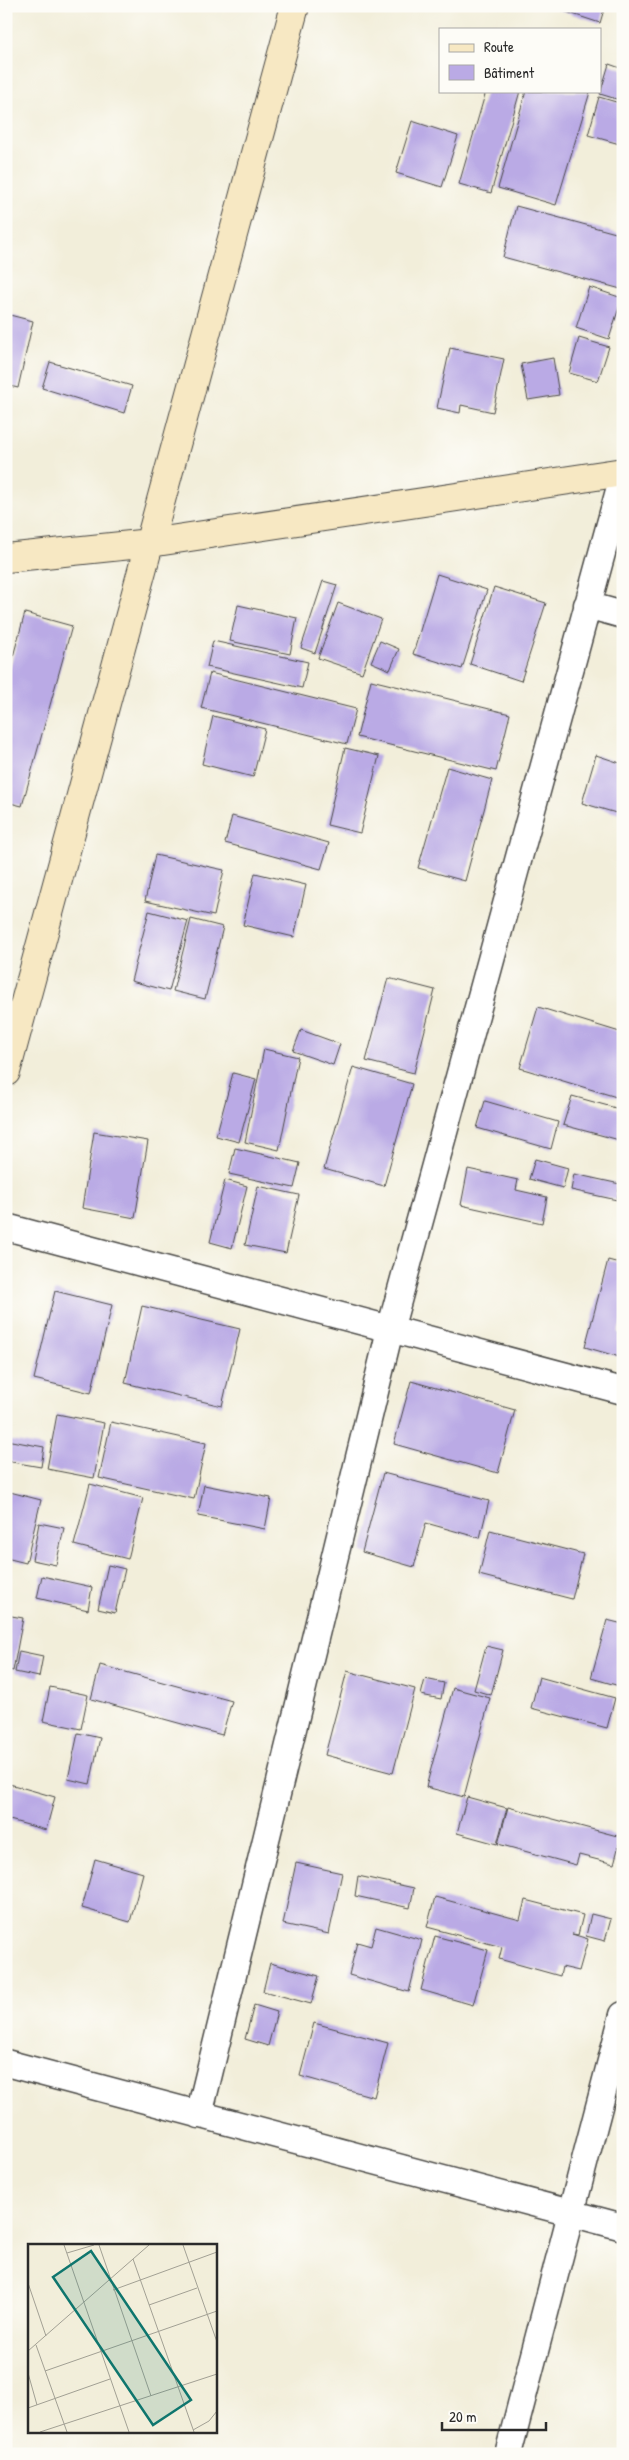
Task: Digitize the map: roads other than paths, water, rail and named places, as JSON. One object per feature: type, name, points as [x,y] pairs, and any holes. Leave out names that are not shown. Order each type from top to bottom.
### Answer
[{"type":"street","points":[[6,1072],[295,6]]},
{"type":"street","points":[[6,558],[150,543],[623,472]]},
{"type":"street","points":[[199,2114],[390,1330],[623,476]]},
{"type":"street","points":[[587,605],[623,615]]},
{"type":"street","points":[[6,1227],[623,1391]]},
{"type":"street","points":[[508,2454],[623,2015]]},
{"type":"street","points":[[6,2063],[623,2227]]}]
